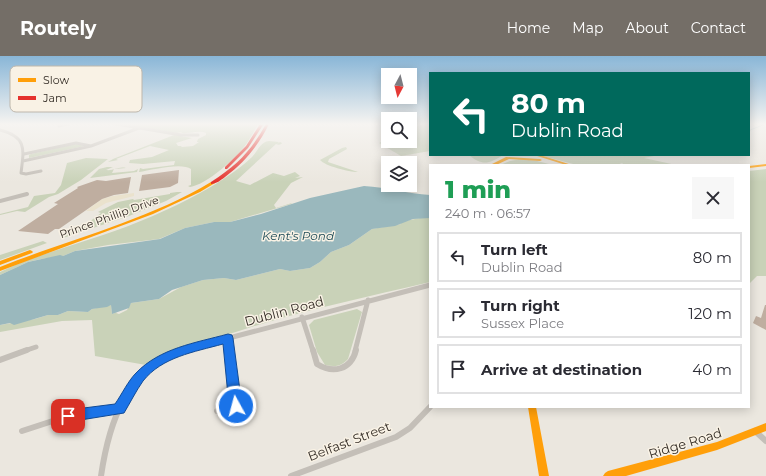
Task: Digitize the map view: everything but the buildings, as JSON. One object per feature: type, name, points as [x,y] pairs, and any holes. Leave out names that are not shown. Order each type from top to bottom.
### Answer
[{"type":"main road","name":"Prince Phillip Drive","points":[[0,263],[122,221],[179,197],[207,181],[235,160],[249,144]]},
{"type":"main road","name":"Prince Phillip Drive","points":[[0,270],[30,256],[140,219],[202,190],[225,175],[247,157],[257,144]]},
{"type":"main road","points":[[538,157],[556,164]]},
{"type":"main road","points":[[494,164],[505,158],[538,157],[566,164]]},
{"type":"main road","points":[[750,167],[766,165]]},
{"type":"main road","points":[[532,408],[544,476]]},
{"type":"main road","name":"Ridge Road","points":[[608,476],[717,446],[766,426]]},
{"type":"street","points":[[21,144],[24,154],[22,174],[41,171]]},
{"type":"street","points":[[24,154],[73,144]]},
{"type":"street","points":[[79,144],[91,146]]},
{"type":"street","points":[[23,161],[97,144]]},
{"type":"street","points":[[0,201],[27,194]]},
{"type":"street","name":"Dublin Road","points":[[101,476],[104,454],[119,409],[139,377],[154,364],[173,353],[302,317],[429,285]]},
{"type":"street","points":[[302,317],[318,364],[330,371],[337,371],[350,364],[354,357],[368,300]]},
{"type":"street","points":[[217,411],[236,406],[228,338]]},
{"type":"street","points":[[0,360],[36,347]]},
{"type":"street","name":"Belfast Street","points":[[291,476],[396,437],[410,428],[429,408]]},
{"type":"street","points":[[22,431],[68,416],[119,409]]},
{"type":"street","points":[[755,431],[766,441]]},
{"type":"green space","points":[[75,144],[85,146],[29,158],[29,155],[31,154]]},
{"type":"green space","points":[[152,144],[176,144],[178,146],[182,146],[181,147],[193,146],[197,144],[247,144],[237,156],[221,170],[197,185],[190,187],[188,186],[191,185],[191,169],[187,167],[174,166],[139,172],[140,168],[143,169],[174,165],[175,161],[143,164],[129,163],[130,160],[152,157],[169,150],[150,146],[116,159],[118,160],[108,162]]},
{"type":"green space","points":[[262,144],[281,144],[279,145],[276,144],[236,181],[250,185],[273,173],[284,176],[295,172],[300,176],[295,178],[303,177],[291,183],[274,205],[276,208],[292,203],[291,204],[230,222],[214,222],[185,228],[159,239],[108,245],[75,251],[63,256],[28,262],[0,275],[0,272],[25,261],[128,226],[176,205],[214,185],[240,167],[252,157]]},
{"type":"green space","points":[[417,144],[429,144],[429,151],[401,156],[387,148],[417,148]]},
{"type":"green space","points":[[346,147],[347,149],[329,159],[328,162],[358,172],[338,168],[320,160],[342,148]]},
{"type":"green space","points":[[470,156],[501,156],[490,162],[482,162]]},
{"type":"green space","points":[[543,156],[654,156],[644,158],[671,164],[622,164],[623,163],[573,164]]},
{"type":"green space","points":[[86,158],[108,159],[81,180],[25,212],[17,211],[0,215],[28,207],[34,196],[55,193],[61,185],[67,163]]},
{"type":"green space","points":[[521,159],[549,164],[502,164]]},
{"type":"green space","points":[[113,167],[106,170],[114,169],[112,173],[134,171],[138,169],[137,172],[90,178],[99,169]]},
{"type":"green space","points":[[766,169],[766,276],[757,276],[750,283],[750,171]]},
{"type":"green space","points":[[182,192],[166,201],[129,216],[63,238],[72,231],[76,232],[101,213],[98,212],[118,202]]},
{"type":"green space","points":[[420,218],[429,218],[429,282],[312,310],[192,344],[169,352],[146,365],[95,356],[92,320],[62,321],[0,332],[0,325],[35,319],[48,315],[58,315],[68,311],[88,312],[92,309],[111,305],[112,314],[117,312],[116,313],[119,314],[127,310],[131,303],[159,299],[181,287],[203,280],[224,278],[236,280],[280,269],[290,271],[310,268],[320,262],[331,252],[349,245],[372,229],[401,224],[400,222]]},
{"type":"green space","points":[[43,241],[47,243],[0,260],[0,255]]},
{"type":"green space","points":[[357,309],[362,312],[348,359],[343,364],[337,366],[325,365],[317,352],[309,325],[314,320]]},
{"type":"shaded area","points":[[134,193],[134,196],[106,203],[93,211],[86,211],[102,199]]},
{"type":"water","name":"Kent's Pond","points":[[364,186],[381,188],[381,192],[407,192],[429,195],[429,218],[413,219],[395,226],[372,229],[349,245],[331,252],[320,262],[310,268],[290,271],[280,269],[236,280],[224,278],[203,280],[172,290],[159,299],[131,303],[129,308],[112,314],[111,305],[92,309],[88,312],[68,311],[58,315],[48,315],[14,325],[10,323],[0,325],[0,275],[28,262],[60,255],[63,256],[75,251],[160,239],[185,228],[214,222],[230,222],[261,214],[310,198]]},
{"type":"traffic: slow","points":[[539,156],[567,164]]},
{"type":"traffic: slow","points":[[507,158],[540,160]]},
{"type":"traffic: slow","points":[[494,164],[509,158]]},
{"type":"traffic: slow","points":[[750,167],[766,165]]},
{"type":"traffic: slow","points":[[0,269],[43,252],[130,222],[172,204],[213,183]]},
{"type":"traffic: slow","points":[[0,263],[30,252]]},
{"type":"traffic: slow","points":[[532,408],[544,476]]},
{"type":"traffic: slow","points":[[608,476],[717,446],[766,427]]},
{"type":"traffic: jam","points":[[226,168],[249,144]]},
{"type":"traffic: jam","points":[[213,183],[245,158],[256,144]]},
{"type":"route","points":[[68,416],[87,412],[119,409],[139,377],[166,356],[228,338],[236,406]]}]
